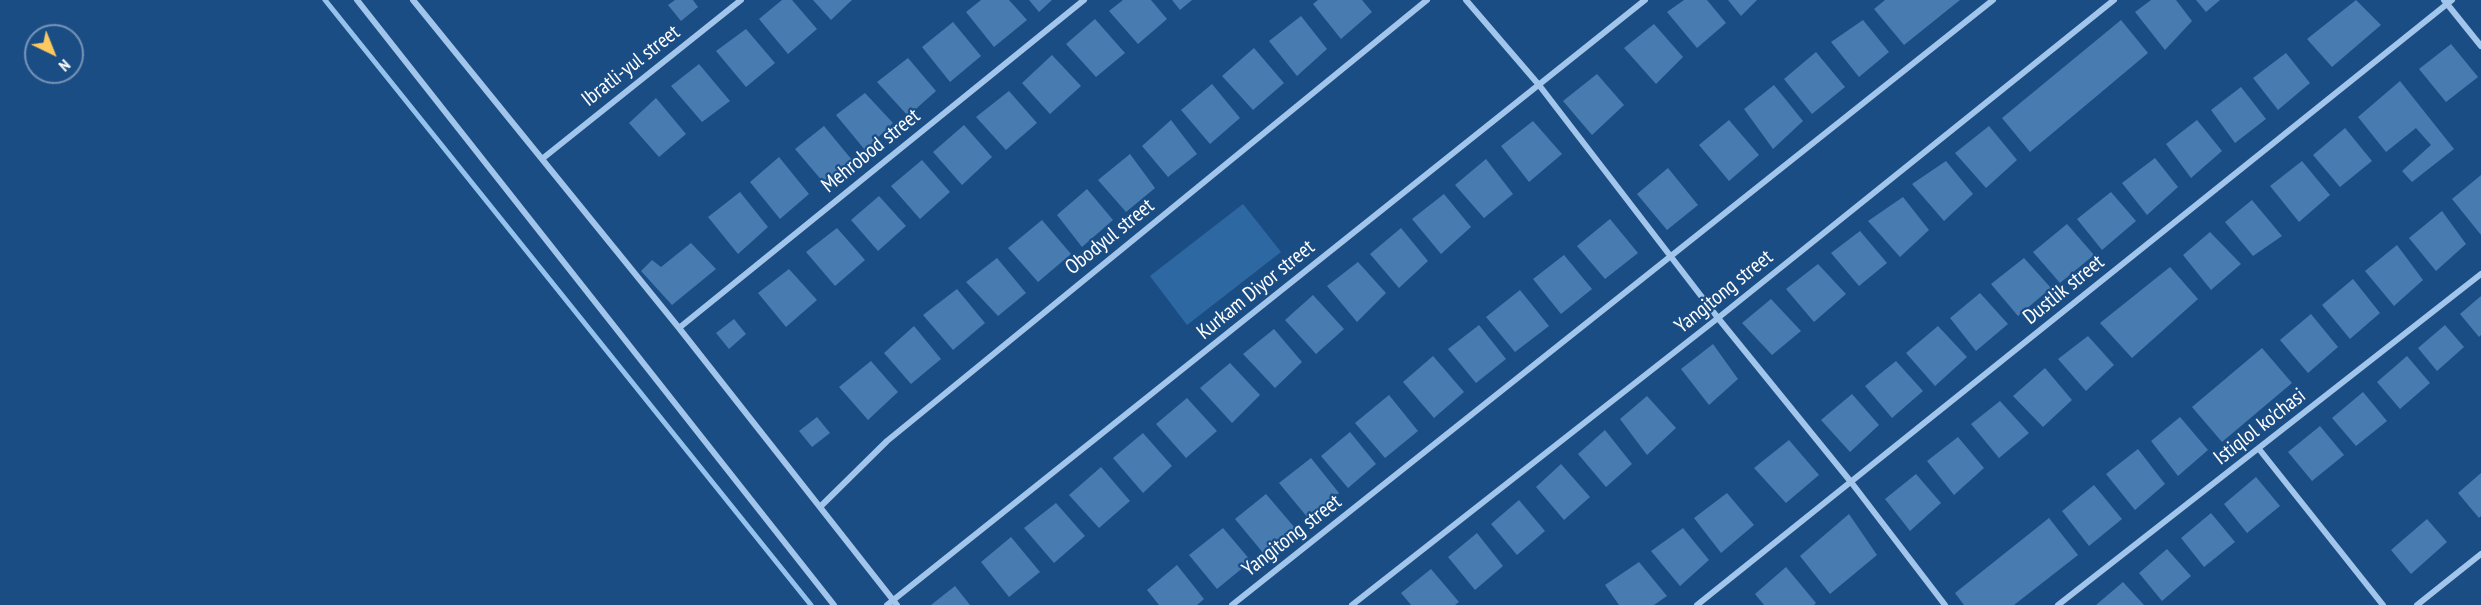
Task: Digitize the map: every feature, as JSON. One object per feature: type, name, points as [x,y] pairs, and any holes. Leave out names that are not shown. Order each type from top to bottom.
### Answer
[{"type":"street","points":[[357,0],[834,605]]},
{"type":"street","points":[[413,0],[679,328],[895,603]]},
{"type":"street","name":"Ibratli-yul street","points":[[542,159],[741,0]]},
{"type":"street","name":"Mehrobod street","points":[[679,328],[1084,0]]},
{"type":"street","name":"Obodyul street","points":[[820,507],[886,441],[1427,0]]},
{"type":"street","points":[[1466,0],[1539,85],[1718,318],[1851,482],[1945,605]]},
{"type":"street","name":"Kurkam Diyor street","points":[[887,605],[895,603],[1645,0]]},
{"type":"street","name":"Yangitong street","points":[[1232,605],[1673,257],[1993,0]]},
{"type":"street","name":"Yangitong street","points":[[1352,605],[1718,318],[2114,0]]},
{"type":"street","points":[[2448,1],[2481,46]]},
{"type":"street","name":"Dustlik street","points":[[1697,605],[2448,1]]},
{"type":"street","name":"Istiqlol ko'chasi","points":[[2058,605],[2481,274]]},
{"type":"street","points":[[2259,449],[2383,605]]},
{"type":"street","points":[[2417,605],[2481,554]]},
{"type":"shaded area","points":[[1243,204],[1281,252],[1187,325],[1150,276]]},
{"type":"building","points":[[675,0],[693,0],[698,7],[681,21],[668,5]]},
{"type":"building","points":[[782,0],[792,0],[817,29],[788,54],[759,19]]},
{"type":"building","points":[[813,0],[852,0],[831,20]]},
{"type":"building","points":[[981,0],[1009,0],[1027,20],[994,47],[966,12]]},
{"type":"building","points":[[1029,0],[1052,0],[1039,12]]},
{"type":"building","points":[[1123,0],[1151,0],[1167,19],[1138,44],[1109,11]]},
{"type":"building","points":[[1172,0],[1192,0],[1180,10]]},
{"type":"building","points":[[1318,0],[1362,0],[1372,12],[1341,39],[1313,4]]},
{"type":"building","points":[[1684,0],[1707,0],[1726,23],[1697,48],[1667,12]]},
{"type":"building","points":[[1728,0],[1757,0],[1741,16]]},
{"type":"building","points":[[1885,0],[1960,0],[1904,45],[1874,9]]},
{"type":"building","points":[[2151,0],[2176,0],[2192,21],[2165,50],[2135,12]]},
{"type":"building","points":[[2196,0],[2220,0],[2206,12]]},
{"type":"building","points":[[2356,0],[2381,25],[2332,67],[2307,39]]},
{"type":"building","points":[[1301,16],[1327,49],[1297,76],[1269,41]]},
{"type":"building","points":[[1095,19],[1125,53],[1096,77],[1066,44]]},
{"type":"building","points":[[1863,20],[1889,52],[1859,77],[1831,42]]},
{"type":"building","points":[[2121,20],[2148,53],[2030,152],[2002,118]]},
{"type":"building","points":[[953,22],[981,56],[950,82],[922,47]]},
{"type":"building","points":[[1654,24],[1683,57],[1656,84],[1624,48]]},
{"type":"building","points":[[746,29],[775,63],[746,87],[716,51]]},
{"type":"building","points":[[2451,44],[2478,77],[2446,102],[2419,69]]},
{"type":"building","points":[[1254,48],[1284,83],[1253,110],[1222,76]]},
{"type":"building","points":[[1816,52],[1845,87],[1812,114],[1784,79]]},
{"type":"building","points":[[2286,53],[2310,83],[2278,110],[2253,78]]},
{"type":"building","points":[[1052,55],[1081,86],[1050,114],[1022,83]]},
{"type":"building","points":[[908,58],[936,91],[908,116],[877,82]]},
{"type":"building","points":[[699,64],[730,101],[702,122],[671,86]]},
{"type":"building","points":[[1597,74],[1624,105],[1592,135],[1563,101]]},
{"type":"building","points":[[2400,81],[2454,149],[2412,182],[2402,171],[2431,145],[2416,128],[2386,152],[2358,117]]},
{"type":"building","points":[[1212,84],[1240,118],[1210,144],[1181,110]]},
{"type":"building","points":[[1774,85],[1803,121],[1773,149],[1744,109]]},
{"type":"building","points":[[2241,87],[2266,119],[2235,143],[2211,110]]},
{"type":"building","points":[[1009,91],[1037,123],[1006,150],[976,117]]},
{"type":"building","points":[[865,93],[893,123],[865,150],[836,115]]},
{"type":"building","points":[[656,98],[686,134],[659,157],[629,123]]},
{"type":"building","points":[[1171,120],[1197,154],[1168,177],[1142,146]]},
{"type":"building","points":[[1729,120],[1759,155],[1729,181],[1699,145]]},
{"type":"building","points":[[2197,120],[2222,151],[2191,178],[2166,144]]},
{"type":"building","points":[[1533,121],[1562,154],[1529,182],[1501,146]]},
{"type":"building","points":[[964,125],[992,157],[962,185],[933,152]]},
{"type":"building","points":[[824,126],[852,160],[824,183],[795,149]]},
{"type":"building","points":[[1989,126],[2017,160],[1986,188],[1955,153]]},
{"type":"building","points":[[2345,128],[2372,161],[2340,187],[2313,155]]},
{"type":"building","points":[[1130,154],[1155,188],[1126,212],[1098,180]]},
{"type":"building","points":[[779,157],[809,194],[780,219],[750,182]]},
{"type":"building","points":[[2155,158],[2178,187],[2147,215],[2122,183]]},
{"type":"building","points":[[1486,159],[1513,194],[1484,218],[1455,185]]},
{"type":"building","points":[[922,160],[950,192],[920,219],[891,186]]},
{"type":"building","points":[[1946,161],[1973,194],[1944,221],[1912,184]]},
{"type":"building","points":[[2302,161],[2330,195],[2299,222],[2270,186]]},
{"type":"building","points":[[1668,168],[1698,205],[1667,230],[1637,194]]},
{"type":"building","points":[[2481,175],[2481,235],[2452,199]]},
{"type":"building","points":[[1087,189],[1113,220],[1082,247],[1057,215]]},
{"type":"building","points":[[740,192],[768,227],[738,254],[708,217]]},
{"type":"building","points":[[2111,192],[2136,221],[2102,250],[2077,219]]},
{"type":"building","points":[[1444,194],[1471,227],[1441,254],[1412,219]]},
{"type":"building","points":[[879,196],[906,226],[878,251],[851,220]]},
{"type":"building","points":[[1903,197],[1929,230],[1900,257],[1868,221]]},
{"type":"building","points":[[2252,200],[2282,236],[2253,256],[2225,222]]},
{"type":"building","points":[[2442,211],[2466,244],[2436,271],[2409,238]]},
{"type":"building","points":[[1610,219],[1638,253],[1605,279],[1577,246]]},
{"type":"building","points":[[1042,220],[1071,254],[1038,282],[1008,248]]},
{"type":"building","points":[[2067,224],[2094,255],[2060,283],[2033,252]]},
{"type":"building","points":[[837,228],[865,260],[835,286],[806,252]]},
{"type":"building","points":[[1401,228],[1428,261],[1399,288],[1370,254]]},
{"type":"building","points":[[1860,231],[1887,263],[1859,286],[1831,253]]},
{"type":"building","points":[[2210,232],[2241,264],[2211,290],[2183,255]]},
{"type":"building","points":[[691,243],[716,269],[672,305],[641,271],[652,260],[661,267]]},
{"type":"building","points":[[2397,245],[2423,280],[2394,306],[2365,271]]},
{"type":"building","points":[[1564,255],[1592,289],[1561,314],[1533,279]]},
{"type":"building","points":[[997,258],[1026,293],[998,316],[966,282]]},
{"type":"building","points":[[2024,258],[2051,288],[2018,316],[1991,284]]},
{"type":"building","points":[[1358,262],[1386,293],[1357,322],[1327,286]]},
{"type":"building","points":[[1818,264],[1846,294],[1814,322],[1786,289]]},
{"type":"building","points":[[2170,267],[2198,299],[2132,358],[2100,323]]},
{"type":"building","points":[[789,269],[817,300],[786,327],[758,293]]},
{"type":"building","points":[[2353,279],[2380,313],[2350,339],[2322,305]]},
{"type":"building","points":[[957,289],[985,323],[953,350],[923,315]]},
{"type":"building","points":[[1520,290],[1549,326],[1515,352],[1486,317]]},
{"type":"building","points":[[1980,293],[2008,324],[1976,351],[1950,318]]},
{"type":"building","points":[[1313,295],[1344,329],[1316,354],[1285,320]]},
{"type":"building","points":[[2481,296],[2481,335],[2479,337],[2460,314]]},
{"type":"building","points":[[1771,299],[1801,331],[1772,355],[1742,323]]},
{"type":"building","points":[[2311,314],[2338,347],[2308,373],[2280,340]]},
{"type":"building","points":[[734,319],[746,334],[729,349],[716,333]]},
{"type":"building","points":[[1479,325],[1506,359],[1476,383],[1448,349]]},
{"type":"building","points":[[2445,325],[2464,347],[2437,371],[2418,348]]},
{"type":"building","points":[[914,326],[941,359],[911,384],[884,353]]},
{"type":"building","points":[[1938,326],[1967,357],[1935,386],[1906,353]]},
{"type":"building","points":[[1274,329],[1302,362],[1275,388],[1243,354]]},
{"type":"building","points":[[2088,336],[2114,365],[2086,391],[2058,359]]},
{"type":"building","points":[[1713,344],[1738,379],[1709,405],[1681,369]]},
{"type":"building","points":[[2262,348],[2292,383],[2222,442],[2192,407]]},
{"type":"building","points":[[1433,356],[1464,392],[1434,418],[1403,382]]},
{"type":"building","points":[[2407,356],[2430,383],[2400,409],[2377,382]]},
{"type":"building","points":[[871,361],[898,392],[868,420],[839,387]]},
{"type":"building","points":[[1896,361],[1923,391],[1892,418],[1865,386]]},
{"type":"building","points":[[1230,363],[1260,395],[1232,423],[1200,388]]},
{"type":"building","points":[[2045,368],[2072,400],[2043,427],[2013,396]]},
{"type":"building","points":[[2363,392],[2387,421],[2356,446],[2332,418]]},
{"type":"building","points":[[1852,394],[1879,425],[1850,452],[1821,420]]},
{"type":"building","points":[[1389,395],[1418,431],[1385,458],[1355,423]]},
{"type":"building","points":[[1647,396],[1676,428],[1647,455],[1620,419]]},
{"type":"building","points":[[1187,398],[1217,431],[1186,458],[1156,424]]},
{"type":"building","points":[[2000,401],[2029,433],[1999,458],[1971,424]]},
{"type":"building","points":[[817,417],[830,433],[812,447],[799,431]]},
{"type":"building","points":[[2180,417],[2208,450],[2178,476],[2151,441]]},
{"type":"building","points":[[2320,426],[2344,455],[2312,481],[2288,452]]},
{"type":"building","points":[[1605,430],[1632,464],[1606,487],[1578,454]]},
{"type":"building","points":[[1350,432],[1376,464],[1348,488],[1321,456]]},
{"type":"building","points":[[1143,433],[1172,466],[1143,493],[1113,458]]},
{"type":"building","points":[[1958,437],[1984,468],[1954,495],[1927,461]]},
{"type":"building","points":[[1789,440],[1819,475],[1786,503],[1754,468]]},
{"type":"building","points":[[2138,449],[2165,484],[2135,510],[2106,474]]},
{"type":"building","points":[[1311,458],[1339,493],[1308,518],[1279,483]]},
{"type":"building","points":[[1561,464],[1590,497],[1564,520],[1536,487]]},
{"type":"building","points":[[1101,467],[1130,501],[1099,528],[1069,495]]},
{"type":"building","points":[[2481,473],[2481,516],[2479,518],[2458,493]]},
{"type":"building","points":[[1916,474],[1941,503],[1910,531],[1885,499]]},
{"type":"building","points":[[2256,477],[2280,506],[2247,533],[2224,504]]},
{"type":"building","points":[[2094,485],[2122,519],[2089,546],[2062,511]]},
{"type":"building","points":[[1727,493],[1754,525],[1721,553],[1694,518]]},
{"type":"building","points":[[1266,494],[1295,528],[1264,554],[1235,519]]},
{"type":"building","points":[[1519,500],[1545,531],[1517,555],[1491,524]]},
{"type":"building","points":[[1056,503],[1085,536],[1054,563],[1024,528]]},
{"type":"building","points":[[2211,513],[2235,542],[2204,567],[2181,538]]},
{"type":"building","points":[[1849,514],[1877,555],[1830,594],[1800,556]]},
{"type":"building","points":[[2049,518],[2078,555],[2014,605],[1964,605],[1955,593]]},
{"type":"building","points":[[2427,519],[2447,542],[2411,574],[2391,550]]},
{"type":"building","points":[[1223,528],[1251,561],[1217,589],[1189,555]]},
{"type":"building","points":[[1683,528],[1709,560],[1680,586],[1651,551]]},
{"type":"building","points":[[1477,533],[1503,566],[1475,590],[1448,557]]},
{"type":"building","points":[[1011,537],[1040,572],[1009,597],[981,562]]},
{"type":"building","points":[[2167,549],[2191,576],[2162,601],[2139,573]]},
{"type":"building","points":[[1639,562],[1667,596],[1654,605],[1619,605],[1605,585]]},
{"type":"building","points":[[1177,565],[1204,599],[1197,605],[1159,605],[1147,590]]},
{"type":"building","points":[[1786,567],[1816,603],[1814,605],[1764,605],[1755,594]]},
{"type":"building","points":[[1431,569],[1459,602],[1455,605],[1411,605],[1401,593]]},
{"type":"building","points":[[2123,582],[2144,605],[2096,605]]},
{"type":"building","points":[[955,586],[970,605],[931,605]]},
{"type":"waterway","points":[[325,0],[811,605]]}]
